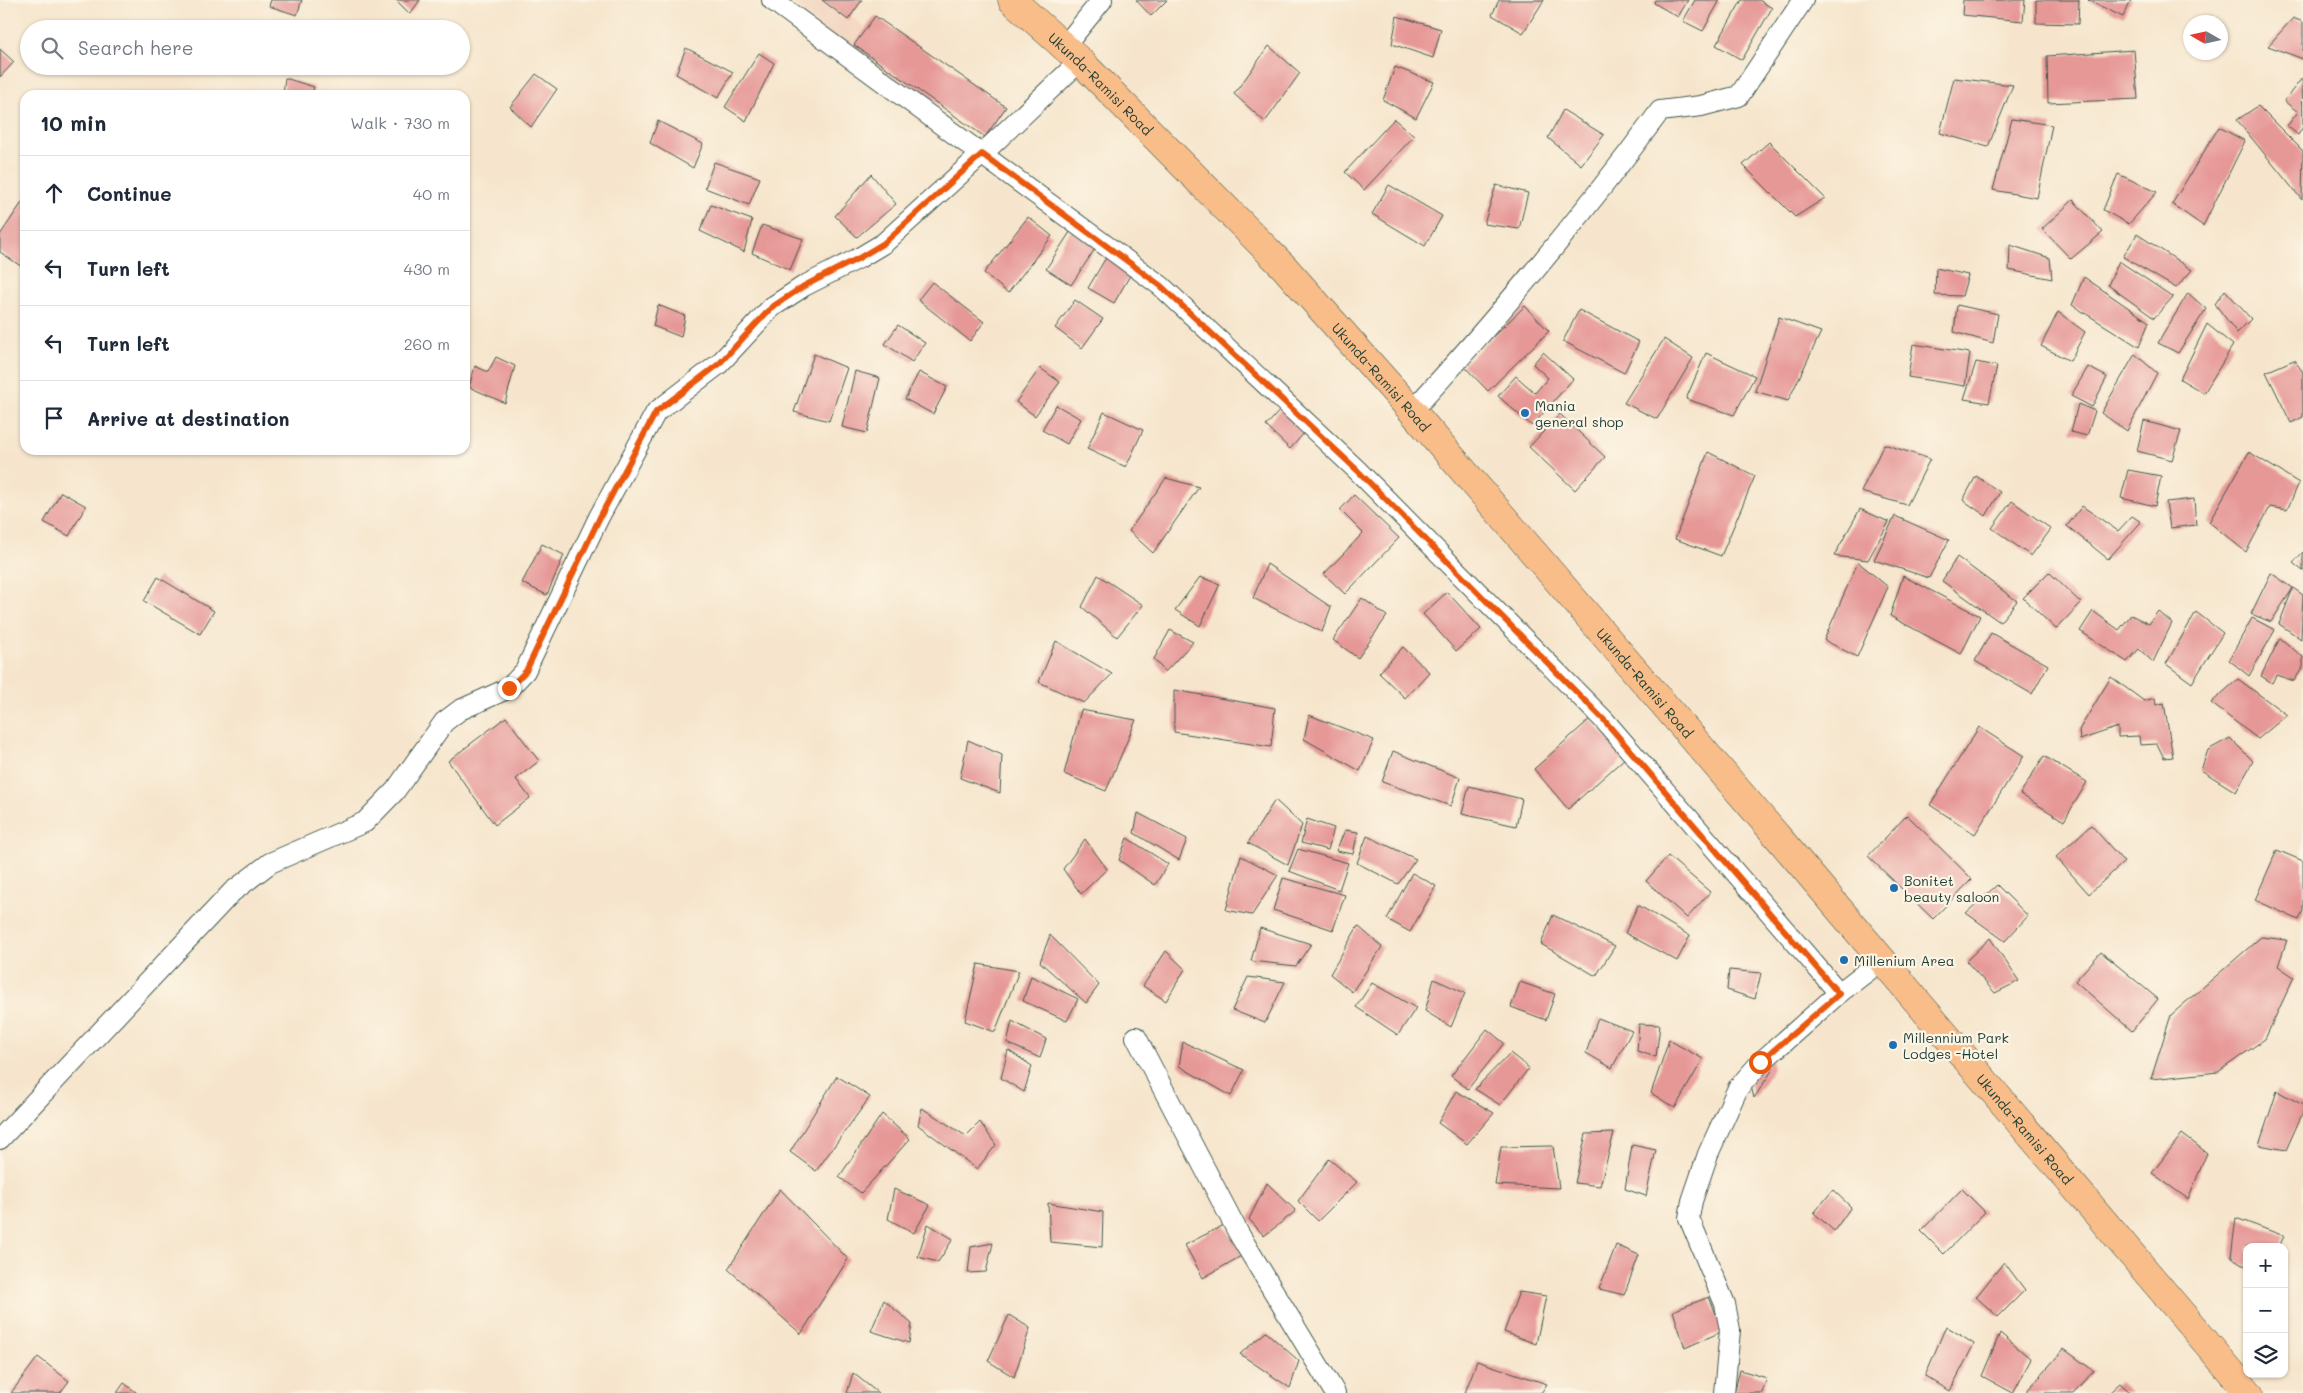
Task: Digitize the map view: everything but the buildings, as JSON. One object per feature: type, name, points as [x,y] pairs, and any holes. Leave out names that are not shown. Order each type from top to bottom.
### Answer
[{"type":"highway","name":"Ukunda-Ramisi Road","points":[[1012,0],[1072,54],[1284,267],[1412,411],[1882,960],[2249,1393]]},
{"type":"street","points":[[772,0],[1161,286],[1357,470],[1604,720],[1839,994]]},
{"type":"street","points":[[0,1139],[232,892],[270,863],[365,822],[395,791],[444,722],[460,710],[509,688],[526,671],[600,517],[656,412],[719,364],[772,307],[804,286],[884,243],[982,154],[1072,54],[1102,0]]},
{"type":"street","points":[[1412,411],[1481,336],[1618,168],[1660,111],[1701,106],[1739,96],[1803,0]]},
{"type":"street","points":[[1724,1393],[1730,1330],[1725,1304],[1690,1218],[1692,1201],[1708,1154],[1738,1088],[1760,1062],[1882,960]]},
{"type":"street","points":[[1136,1037],[1239,1234],[1335,1393]]},
{"type":"shaded area","points":[[789,0],[833,0],[919,76],[901,98]]},
{"type":"place","name":"Mania general shop","points":[[1525,413]]},
{"type":"place","name":"Bonitet beauty saloon","points":[[1894,888]]},
{"type":"place","name":"Millenium Area","points":[[1844,960]]},
{"type":"place","name":"Millennium Park Lodges -Hotel","points":[[1893,1045]]},
{"type":"route","points":[[509,688],[526,671],[600,517],[656,412],[719,364],[772,307],[804,286],[884,243],[982,154],[1161,286],[1357,470],[1604,720],[1839,994],[1760,1062]]}]
